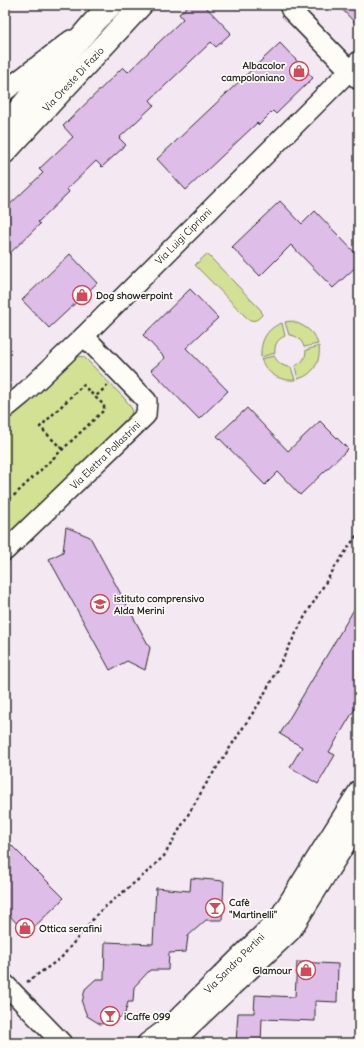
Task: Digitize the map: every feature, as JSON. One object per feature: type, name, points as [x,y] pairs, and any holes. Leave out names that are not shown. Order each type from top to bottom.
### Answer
[{"type":"main road","name":"Via Oreste Di Fazio","points":[[5,126],[94,22],[111,5]]},
{"type":"main road","name":"Via Oreste Di Fazio","points":[[5,152],[141,5]]},
{"type":"street","points":[[287,7],[356,71]]},
{"type":"street","points":[[5,91],[94,22]]},
{"type":"street","name":"Via Luigi Cipriani","points":[[5,409],[22,395],[84,336],[356,71]]},
{"type":"street","name":"Via Elettra Pollastrini","points":[[5,551],[146,415],[147,401],[84,336]]},
{"type":"street","name":"Via Sandro Pertini","points":[[148,1043],[170,1026],[278,919],[359,790]]},
{"type":"street","name":"Via Sandro Pertini","points":[[172,1043],[291,931],[359,823]]},
{"type":"street","points":[[5,984],[62,1043]]},
{"type":"path","points":[[95,397],[110,383]]},
{"type":"path","points":[[5,504],[104,410],[104,406],[83,385],[40,427],[62,449]]},
{"type":"path","points":[[26,982],[61,958],[99,912],[145,874],[164,856],[206,784],[260,702],[304,618],[335,567],[359,532]]},
{"type":"path","points":[[355,1043],[359,1039]]},
{"type":"green space","points":[[207,254],[261,310],[262,315],[259,318],[256,320],[248,319],[195,265]]},
{"type":"green space","points":[[292,321],[311,332],[318,344],[304,347],[298,338],[289,335],[285,322]]},
{"type":"green space","points":[[282,323],[285,336],[277,342],[275,353],[261,357],[263,341],[268,332],[272,328]]},
{"type":"green space","points":[[319,346],[319,357],[315,367],[308,374],[298,379],[295,366],[303,360],[306,350]]},
{"type":"green space","points":[[77,356],[84,357],[125,399],[132,409],[131,415],[128,421],[5,539],[5,419],[68,358]]},
{"type":"green space","points":[[274,356],[281,364],[291,367],[295,380],[279,378],[274,376],[267,369],[261,359]]},
{"type":"building","points":[[189,5],[204,5],[231,33],[216,47],[211,42],[150,100],[154,105],[119,138],[126,145],[102,167],[96,161],[67,189],[69,192],[38,222],[40,224],[5,258],[5,209],[43,173],[39,169],[73,137],[63,126],[123,67],[128,72],[183,19],[179,14]]},
{"type":"building","points":[[338,5],[359,5],[359,27]]},
{"type":"building","points":[[280,43],[313,78],[276,114],[273,111],[259,125],[257,123],[186,190],[157,159]]},
{"type":"building","points":[[280,201],[302,224],[315,211],[359,257],[359,264],[333,288],[291,245],[260,276],[232,247]]},
{"type":"building","points":[[70,254],[97,283],[49,328],[22,300]]},
{"type":"building","points":[[190,289],[218,318],[186,348],[228,391],[199,419],[151,370],[165,358],[143,335]]},
{"type":"building","points":[[247,408],[288,451],[320,421],[348,449],[300,495],[278,472],[265,485],[217,436]]},
{"type":"building","name":"istituto comprensivo Alda Merini","points":[[66,527],[90,537],[150,648],[145,670],[127,661],[110,670],[49,559],[63,552]]},
{"type":"building","points":[[359,601],[359,702],[329,752],[335,755],[318,784],[290,767],[302,747],[280,734]]},
{"type":"building","points":[[5,839],[64,898],[27,934],[5,911]]},
{"type":"building","points":[[191,878],[224,881],[222,920],[206,920],[188,936],[186,952],[169,953],[168,970],[150,970],[134,987],[133,1002],[128,1002],[125,1013],[114,1022],[100,1024],[87,1016],[82,1003],[85,989],[96,979],[104,979],[105,942],[153,944],[156,888],[190,891]]},
{"type":"building","points":[[297,962],[338,964],[337,1002],[315,1001],[315,1021],[262,1019],[261,1043],[236,1043],[238,1013],[254,1013],[255,995],[295,997]]},
{"type":"place","name":"Albacolor campoloniano","points":[[299,71]]},
{"type":"place","name":"Dog showerpoint","points":[[82,295]]},
{"type":"place","name":"istituto comprensivo Alda Merini","points":[[100,604]]},
{"type":"place","name":"Cafè \"Martinelli\"","points":[[215,908]]},
{"type":"place","name":"Ottica serafini","points":[[25,928]]},
{"type":"place","name":"Glamour","points":[[306,970]]},
{"type":"place","name":"iCaffe 099","points":[[110,1016]]}]
